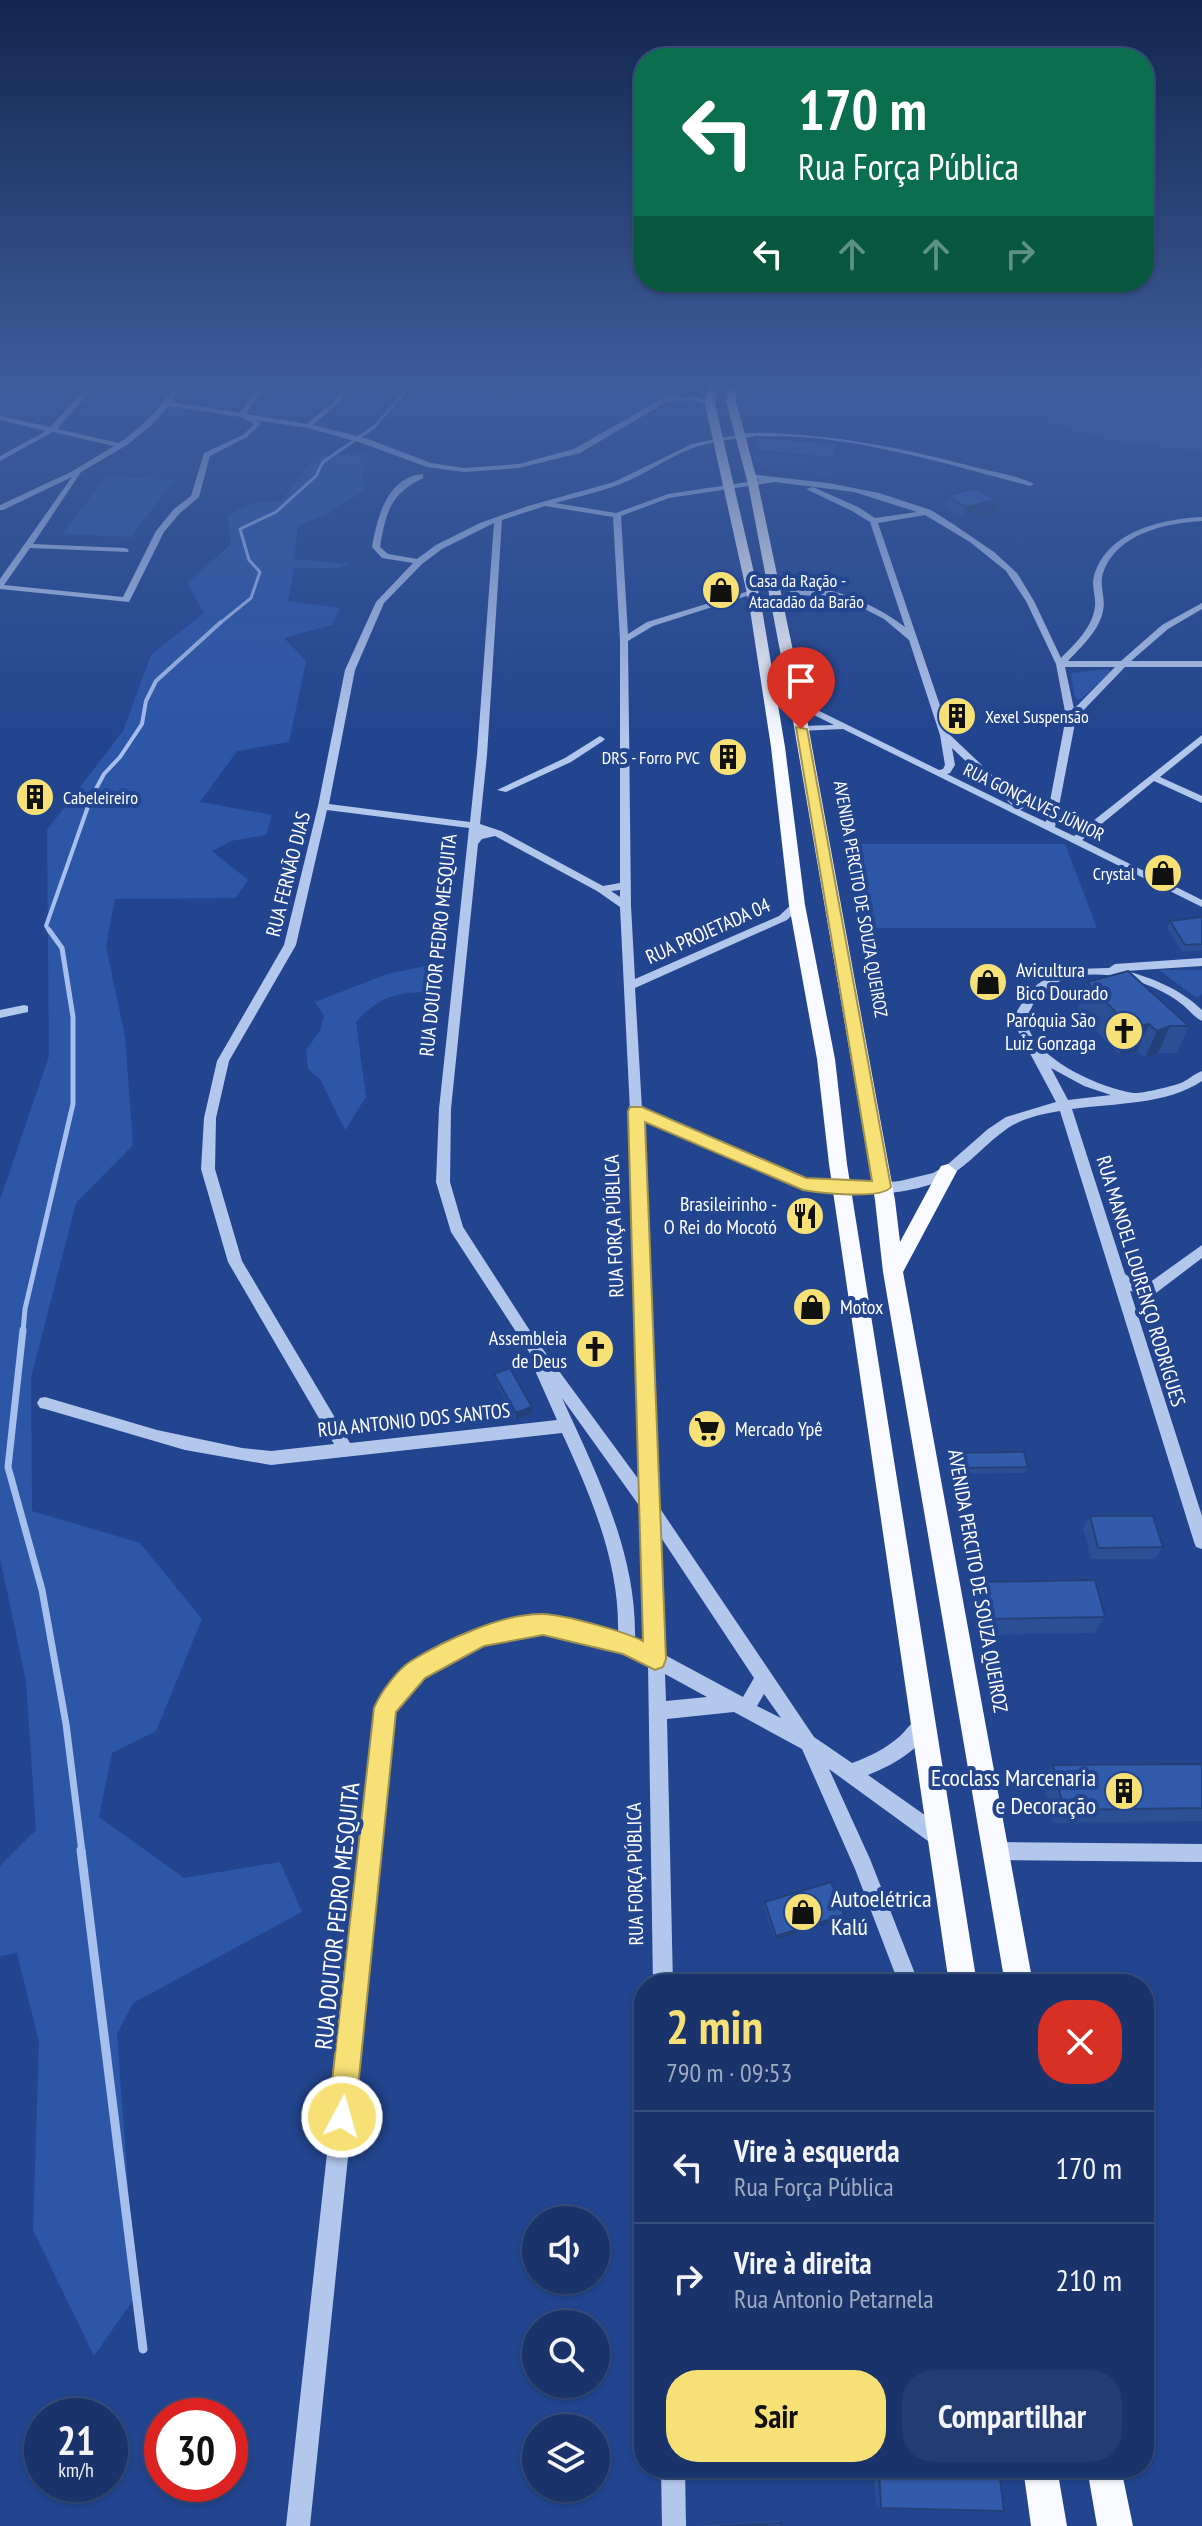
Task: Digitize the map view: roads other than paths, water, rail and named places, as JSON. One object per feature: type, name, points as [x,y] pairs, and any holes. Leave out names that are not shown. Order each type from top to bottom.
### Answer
[{"type":"main road","points":[[732,504],[753,598],[778,747],[797,905],[826,1059],[842,1187],[961,1974]]},
{"type":"main road","name":"AVENIDA PERCITO DE SOUZA QUEIROZ","points":[[756,504],[797,703],[882,1187],[893,1272],[1017,1974]]},
{"type":"main road","points":[[753,598],[772,614],[779,645],[787,654]]},
{"type":"main road","points":[[778,747],[790,733],[801,729]]},
{"type":"main road","points":[[893,1272],[948,1171]]},
{"type":"main road","points":[[1042,2478],[1049,2526]]},
{"type":"main road","points":[[1106,2478],[1115,2526]]},
{"type":"street","points":[[57,504],[0,586],[126,600],[160,531],[186,504]]},
{"type":"street","points":[[388,504],[376,547],[379,553],[419,562]]},
{"type":"street","points":[[396,558],[433,550],[479,528],[498,525],[541,504],[617,515],[647,504]]},
{"type":"street","points":[[845,504],[874,521],[945,735],[950,765],[947,771],[938,773]]},
{"type":"street","points":[[907,504],[928,512],[982,546],[1018,580],[1060,664],[1071,717],[1050,827]]},
{"type":"street","points":[[874,521],[928,512]]},
{"type":"street","name":"RUA FORÇA PÚBLICA","points":[[617,515],[624,640],[625,906],[636,1111],[658,1711],[663,1974]]},
{"type":"street","points":[[1060,664],[1089,633],[1100,607],[1095,586],[1100,569],[1118,548],[1154,526],[1170,521],[1202,519]]},
{"type":"street","name":"RUA DOUTOR PEDRO MESQUITA","points":[[498,525],[479,792],[445,1109],[443,1182],[456,1228],[529,1341],[650,1508]]},
{"type":"street","points":[[28,546],[125,550]]},
{"type":"street","name":"RUA FERNÃO DIAS","points":[[345,1449],[295,1361],[256,1303],[235,1262],[208,1169],[210,1118],[223,1061],[290,945],[323,806],[350,670],[363,634],[380,602],[433,550]]},
{"type":"street","points":[[775,592],[810,592],[856,601],[888,619],[913,640]]},
{"type":"street","points":[[624,640],[650,624],[753,598]]},
{"type":"street","points":[[1071,717],[1152,638],[1184,614],[1202,606]]},
{"type":"street","points":[[888,619],[905,616]]},
{"type":"street","points":[[623,622],[650,624]]},
{"type":"street","points":[[1060,664],[1202,664]]},
{"type":"street","name":"RUA GONÇALVES JÚNIOR","points":[[797,703],[1202,904]]},
{"type":"street","points":[[479,792],[502,790],[568,760],[623,719]]},
{"type":"street","name":"RUA GONÇALVES JÚNIOR","points":[[801,729],[823,726],[851,731]]},
{"type":"street","points":[[945,735],[1035,820]]},
{"type":"street","points":[[600,739],[623,736]]},
{"type":"street","points":[[1076,840],[1202,738]]},
{"type":"street","points":[[1153,777],[1202,800]]},
{"type":"street","points":[[323,806],[474,826],[497,833],[601,889],[625,906]]},
{"type":"street","points":[[472,844],[479,836],[497,833]]},
{"type":"street","points":[[601,889],[625,886]]},
{"type":"street","name":"RUA PROJETADA 04","points":[[630,986],[783,918],[797,905]]},
{"type":"street","points":[[1159,1094],[1111,1092],[1074,1080],[1046,1060],[1028,1037],[1023,1014],[1033,994],[1053,979],[1082,972],[1202,962]]},
{"type":"street","points":[[1082,972],[1118,973],[1154,983],[1185,1000],[1202,1017]]},
{"type":"street","points":[[0,1014],[24,1009]]},
{"type":"street","name":"RUA MANOEL LOURENÇO RODRIGUES","points":[[1028,1037],[1065,1107],[1202,1542]]},
{"type":"street","points":[[636,1111],[803,1183],[842,1187],[905,1186],[948,1171],[1009,1121],[1032,1112],[1159,1094],[1184,1087],[1202,1075]]},
{"type":"street","points":[[1120,1278],[1134,1287],[1151,1289],[1202,1250]]},
{"type":"street","name":"RUA DOUTOR PEDRO MESQUITA","points":[[529,1341],[565,1426]]},
{"type":"street","name":"RUA ANTONIO DOS SANTOS","points":[[45,1403],[147,1435],[224,1454],[271,1458],[565,1426]]},
{"type":"street","points":[[565,1426],[603,1510],[626,1592],[626,1644]]},
{"type":"street","points":[[650,1508],[808,1743],[863,1866],[905,1974]]},
{"type":"street","name":"RUA DOUTOR PEDRO MESQUITA","points":[[298,2526],[385,1708],[417,1670],[481,1636],[543,1625],[626,1644],[655,1659]]},
{"type":"street","points":[[655,1659],[808,1743],[939,1837]]},
{"type":"street","points":[[658,1711],[742,1705],[764,1678]]},
{"type":"street","points":[[850,1773],[889,1756],[905,1745],[923,1724]]},
{"type":"street","points":[[995,1851],[1202,1853]]},
{"type":"street","points":[[673,2478],[674,2526]]},
{"type":"waterway","points":[[219,624],[251,598],[260,572],[249,560],[240,529],[276,512],[285,504]]},
{"type":"waterway","points":[[50,932],[46,926],[91,798],[104,774],[120,757],[142,724],[146,701],[156,681],[221,622]]},
{"type":"waterway","points":[[23,1332],[25,1309],[73,1104],[73,1017],[62,948],[49,930]]},
{"type":"waterway","points":[[23,1330],[8,1467],[42,1590],[66,1724],[82,1852]]},
{"type":"waterway","points":[[81,1850],[143,2349]]},
{"type":"place","name":"Casa da Ração - Atacadão da Barão","points":[[721,590]]},
{"type":"place","name":"Xexel Suspensão","points":[[957,716]]},
{"type":"place","name":"DRS - Forro PVC","points":[[728,757]]},
{"type":"place","name":"Cabeleireiro","points":[[35,797]]},
{"type":"place","name":"Crystal","points":[[1163,873]]},
{"type":"place","name":"Avicultura Bico Dourado","points":[[988,982]]},
{"type":"place","name":"Paróquia São Luiz Gonzaga","points":[[1124,1031]]},
{"type":"place","name":"Brasileirinho - O Rei do Mocotó","points":[[805,1216]]},
{"type":"place","name":"Motox","points":[[812,1307]]},
{"type":"place","name":"Assembleia de Deus","points":[[595,1349]]},
{"type":"place","name":"Mercado Ypê","points":[[707,1429]]},
{"type":"place","name":"Ecoclass Marcenaria e Decoração","points":[[1124,1791]]},
{"type":"place","name":"Autoelétrica Kalú","points":[[803,1912]]}]
